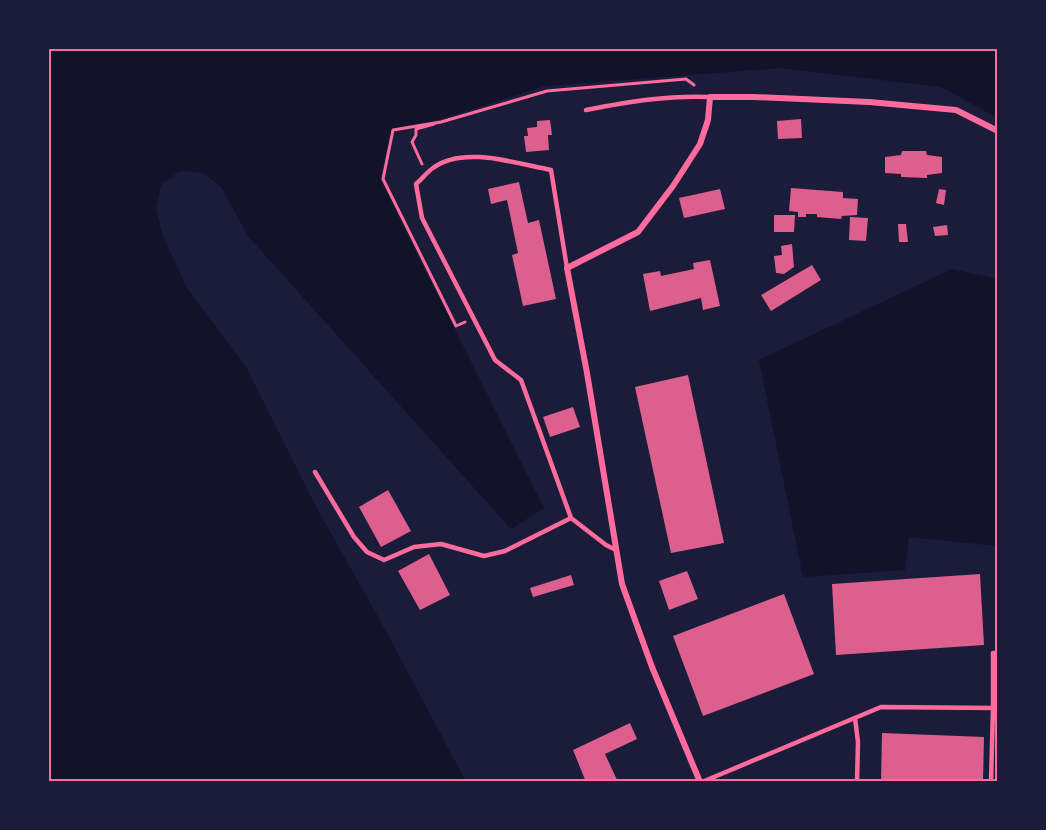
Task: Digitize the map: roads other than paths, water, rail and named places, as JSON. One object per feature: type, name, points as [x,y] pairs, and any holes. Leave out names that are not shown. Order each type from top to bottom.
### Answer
[{"type":"street","points":[[701,782],[622,584],[588,373],[567,268],[638,232],[673,186],[700,144],[708,120],[710,97],[869,102],[956,110],[998,131]]},
{"type":"lane","points":[[586,110],[630,102],[689,96],[710,97]]},
{"type":"lane","points":[[567,268],[551,171],[486,157],[457,158],[434,167],[416,184],[422,218],[495,360],[521,380],[571,518],[616,550]]},
{"type":"lane","points":[[315,472],[354,537],[366,552],[384,560],[414,547],[441,544],[484,556],[506,551],[571,518]]},
{"type":"lane","points":[[991,782],[993,653],[998,653]]},
{"type":"lane","points":[[701,782],[880,707],[993,708]]},
{"type":"lane","points":[[855,718],[858,742],[856,782]]}]
